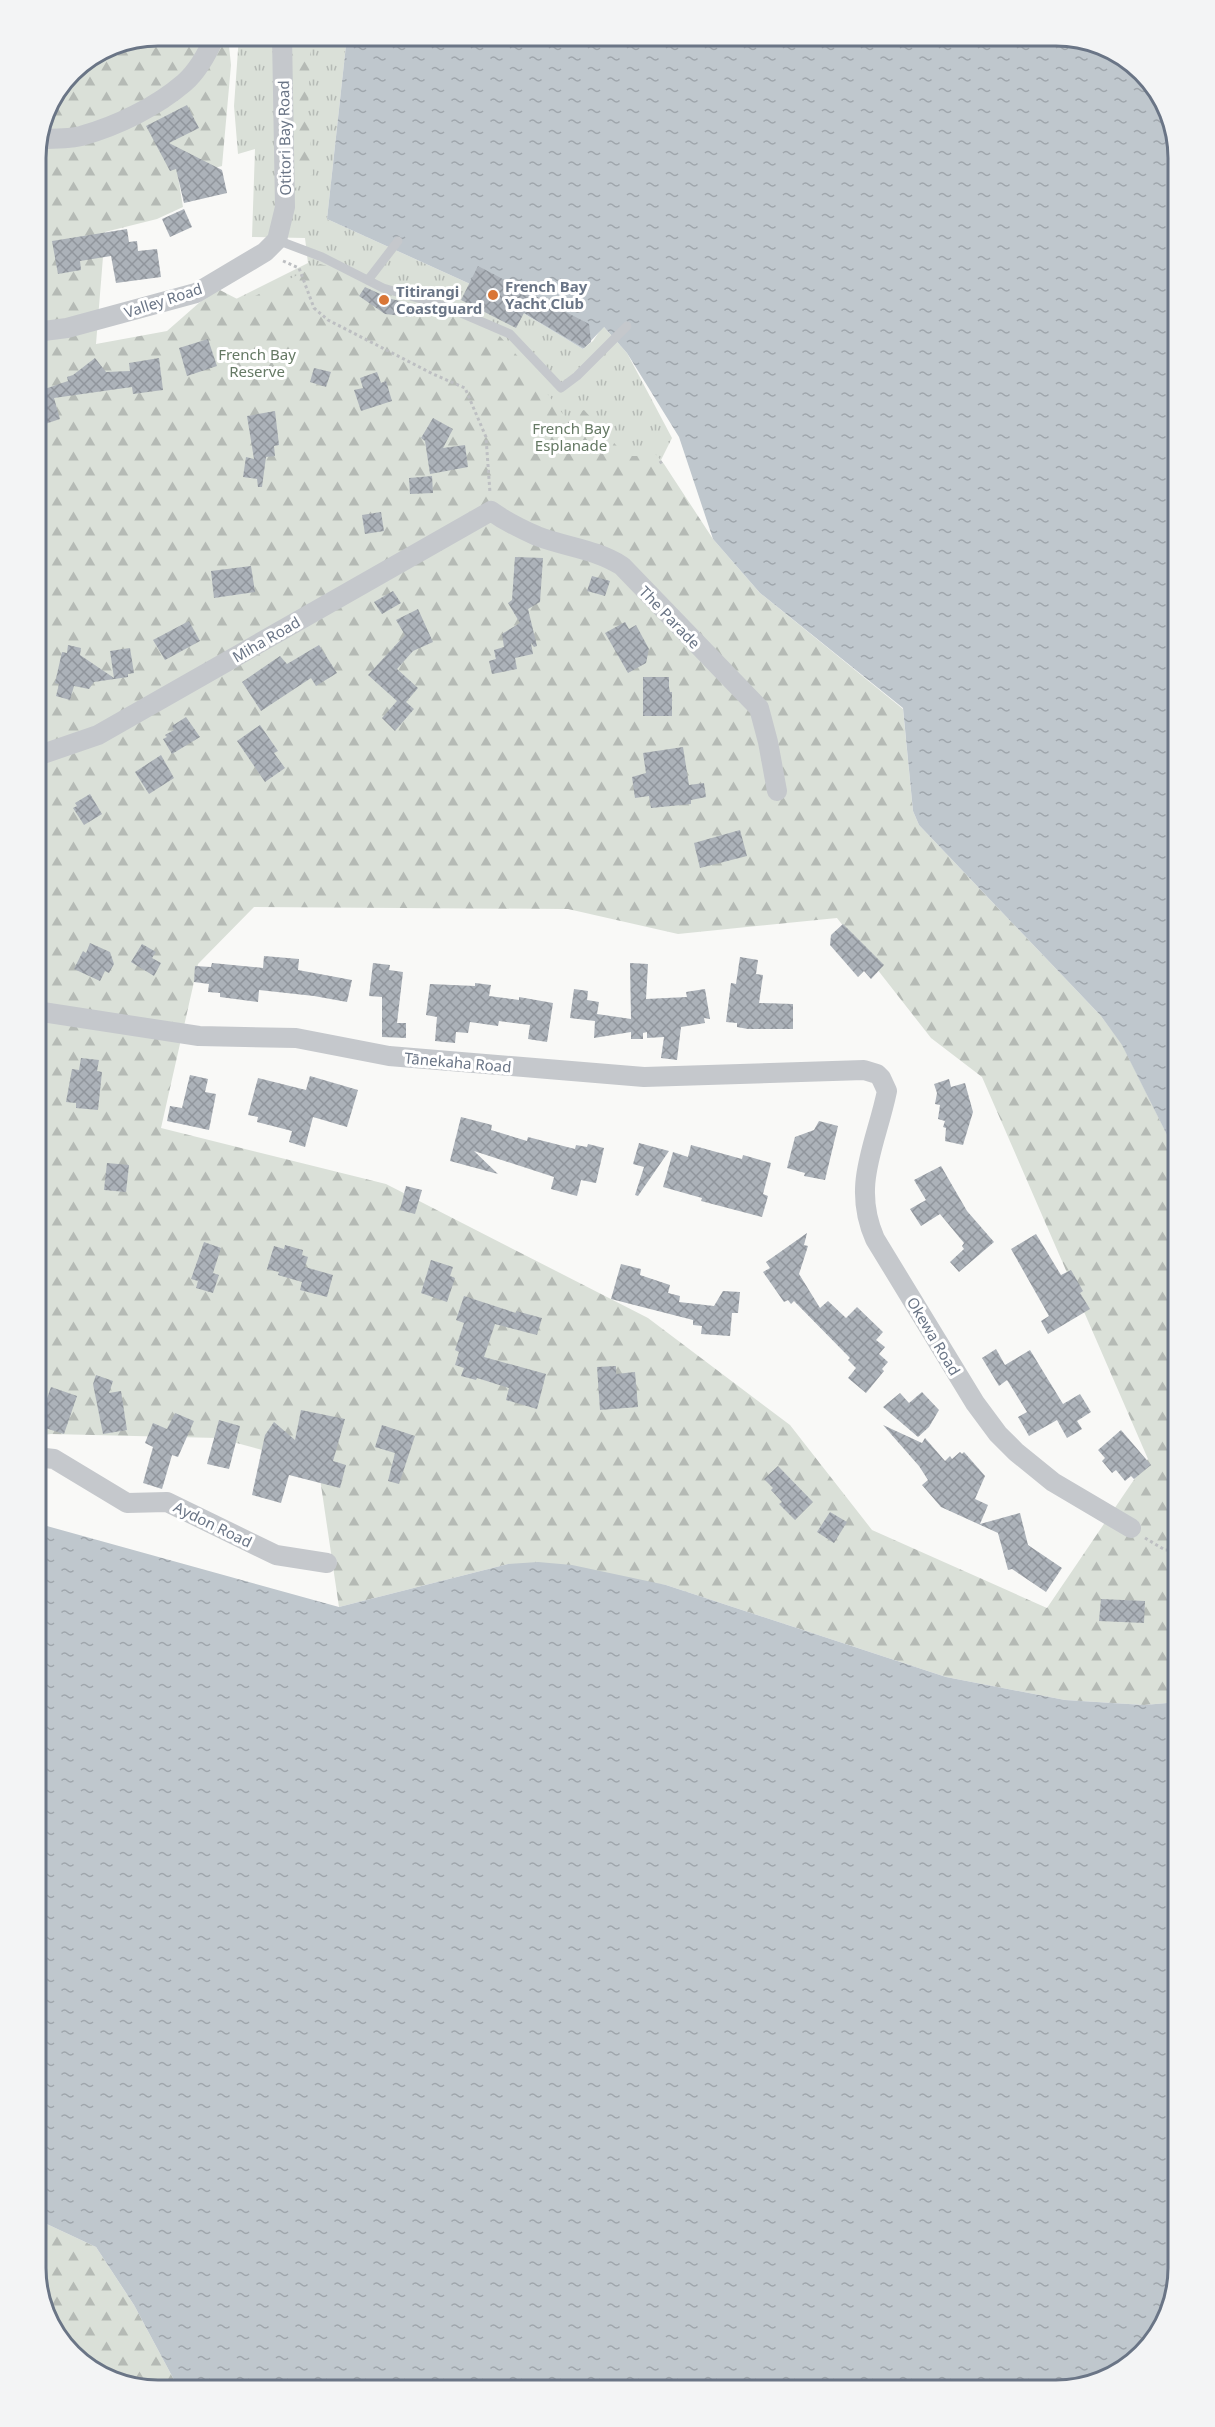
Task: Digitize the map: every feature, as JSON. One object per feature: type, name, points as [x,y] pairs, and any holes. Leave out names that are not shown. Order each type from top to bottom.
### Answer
[{"type":"street","points":[[48,138],[80,136],[106,128],[151,106],[186,81],[210,47]]},
{"type":"street","name":"Otitori Bay Road","points":[[271,246],[285,207],[282,47]]},
{"type":"street","name":"Valley Road","points":[[47,330],[77,326],[196,293],[271,246]]},
{"type":"street","name":"Miha Road","points":[[47,753],[98,735],[491,511]]},
{"type":"street","name":"The Parade","points":[[491,511],[507,522],[537,536],[599,555],[622,566],[759,708],[777,791]]},
{"type":"street","name":"Tānekaha Road","points":[[47,1013],[199,1036],[296,1038],[389,1056],[644,1077],[864,1070],[877,1074],[881,1078]]},
{"type":"street","name":"Okewa Road","points":[[881,1078],[886,1091],[864,1177],[865,1209],[875,1239],[975,1403],[998,1434],[1053,1482],[1131,1528]]},
{"type":"street","name":"Aydon Road","points":[[46,1458],[54,1459],[127,1503],[167,1502],[276,1556],[327,1563]]},
{"type":"lane","points":[[368,280],[398,241]]},
{"type":"lane","points":[[271,246],[322,257],[383,288],[445,306],[510,334],[561,388],[577,376],[627,327]]},
{"type":"path","points":[[271,246],[299,268],[314,308],[328,320],[465,388],[486,437],[491,511]]},
{"type":"path","points":[[1131,1528],[1153,1544],[1168,1550]]},
{"type":"green space","name":"French Bay Reserve","points":[[151,47],[229,47],[231,65],[222,166],[178,177],[183,207],[157,219],[105,232],[96,344],[167,331],[216,288],[243,302],[320,264],[435,295],[479,313],[522,361],[566,418],[584,410],[626,456],[642,456],[651,449],[664,464],[713,539],[760,593],[903,709],[913,811],[919,825],[1101,1016],[1122,1044],[1168,1137],[1168,1703],[1144,1705],[1065,1700],[946,1677],[666,1585],[508,1564],[339,1607],[318,1465],[218,1438],[46,1435],[47,144],[55,116],[65,96],[85,74],[109,58],[123,52]],"holes":[[[254,907],[568,909],[678,934],[837,918],[931,1038],[982,1077],[1148,1459],[1047,1608],[872,1530],[790,1425],[648,1318],[386,1184],[161,1128],[198,964]]]},
{"type":"green space","name":"French Bay Esplanade","points":[[238,47],[346,47],[327,219],[490,293],[583,349],[593,341],[603,326],[627,353],[672,438],[652,478],[220,307],[308,263],[305,238],[252,237],[255,149],[238,154],[234,106]]},
{"type":"green space","points":[[288,47],[311,47],[308,111],[313,174],[286,195]]},
{"type":"green space","points":[[46,2224],[96,2247],[134,2305],[174,2380],[151,2380],[123,2375],[96,2362],[79,2348],[62,2324],[50,2297],[46,2268]]},
{"type":"water","points":[[346,47],[1064,47],[1092,52],[1106,58],[1136,79],[1160,116],[1168,151],[1168,1137],[1122,1045],[1101,1016],[919,825],[913,811],[903,708],[760,593],[713,539],[679,437],[627,353],[604,327],[583,349],[490,293],[327,219]]},
{"type":"water","points":[[46,1526],[339,1607],[508,1564],[538,1562],[572,1565],[666,1585],[946,1677],[1065,1700],[1144,1705],[1168,1703],[1168,2283],[1160,2311],[1150,2331],[1130,2353],[1099,2372],[1071,2380],[174,2380],[134,2305],[96,2247],[46,2224]]},
{"type":"building","points":[[187,105],[199,128],[169,143],[222,170],[227,193],[184,203],[176,169],[170,171],[146,126]]},
{"type":"building","points":[[184,209],[192,227],[170,237],[162,219]]},
{"type":"building","points":[[127,229],[129,242],[137,241],[138,251],[157,249],[161,277],[116,283],[111,256],[80,261],[81,270],[58,274],[52,241]]},
{"type":"building","points":[[478,266],[589,324],[591,342],[584,348],[524,313],[516,328],[461,300]]},
{"type":"building","name":"Titirangi Coastguard","points":[[365,287],[391,299],[414,304],[412,317],[385,314],[359,296]]},
{"type":"building","points":[[208,339],[217,366],[187,376],[179,348]]},
{"type":"building","points":[[95,358],[106,372],[130,371],[129,363],[159,358],[163,390],[133,394],[132,387],[54,398],[60,419],[47,423],[47,388],[68,381],[67,377]]},
{"type":"building","points":[[314,368],[331,372],[326,387],[310,382]]},
{"type":"building","points":[[377,372],[381,383],[386,381],[392,401],[361,411],[354,390],[363,388],[360,378]]},
{"type":"building","points":[[275,411],[279,445],[274,446],[275,456],[266,457],[262,487],[258,487],[257,479],[243,477],[246,457],[254,459],[247,416]]},
{"type":"building","points":[[433,418],[453,429],[443,448],[465,445],[468,467],[430,474],[425,441],[421,438]]},
{"type":"building","points":[[432,476],[433,493],[410,494],[409,478]]},
{"type":"building","points":[[381,512],[384,531],[365,534],[362,515]]},
{"type":"building","points":[[515,557],[543,558],[540,602],[528,609],[537,646],[534,647],[531,643],[533,654],[515,658],[517,669],[492,674],[489,661],[496,659],[494,650],[504,647],[502,634],[520,623],[508,603],[512,600]]},
{"type":"building","points":[[251,566],[255,592],[214,598],[211,571]]},
{"type":"building","points":[[592,576],[610,581],[605,596],[587,591]]},
{"type":"building","points":[[393,591],[401,603],[382,614],[374,602]]},
{"type":"building","points":[[418,609],[433,642],[413,651],[397,669],[418,688],[406,702],[414,709],[395,731],[382,718],[397,701],[368,675],[405,635],[396,620]]},
{"type":"building","points":[[189,621],[200,641],[165,660],[153,640]]},
{"type":"building","points":[[625,622],[629,629],[636,625],[649,649],[646,663],[628,673],[605,633]]},
{"type":"building","points":[[68,645],[81,648],[80,655],[114,678],[110,651],[130,648],[134,673],[128,674],[128,677],[94,682],[89,689],[74,686],[70,700],[56,696],[59,684],[55,683],[62,652],[67,653]]},
{"type":"building","points":[[319,645],[337,673],[316,686],[311,678],[261,711],[242,682],[280,656],[287,664]]},
{"type":"building","points":[[643,677],[669,677],[670,692],[672,692],[672,716],[643,716]]},
{"type":"building","points":[[186,717],[200,737],[172,754],[163,739],[167,737],[165,735],[174,730],[172,726]]},
{"type":"building","points":[[260,725],[278,751],[274,753],[285,768],[265,782],[237,741]]},
{"type":"building","points":[[683,747],[689,785],[704,783],[706,797],[691,800],[691,804],[651,808],[649,796],[635,798],[632,777],[646,773],[643,753]]},
{"type":"building","points":[[161,755],[174,778],[149,794],[135,772]]},
{"type":"building","points":[[90,794],[102,814],[84,825],[73,808],[77,806],[75,803]]},
{"type":"building","points":[[740,830],[747,856],[700,868],[694,843]]},
{"type":"building","points":[[843,924],[884,965],[871,979],[864,971],[858,977],[830,945],[831,935]]},
{"type":"building","points":[[90,943],[110,952],[114,964],[109,973],[105,971],[100,981],[74,969],[83,951],[86,953]]},
{"type":"building","points":[[142,944],[156,952],[152,958],[161,963],[154,976],[131,962]]},
{"type":"building","points":[[264,956],[299,959],[298,970],[352,980],[347,1002],[259,990],[258,1002],[220,997],[220,993],[208,992],[209,984],[194,982],[195,966],[211,967],[212,963],[263,968]]},
{"type":"building","points":[[740,957],[758,960],[756,974],[763,975],[759,1003],[793,1004],[793,1029],[748,1029],[737,1027],[737,1023],[726,1022],[731,983],[736,984]]},
{"type":"building","points":[[373,963],[390,965],[389,970],[403,972],[397,1023],[406,1023],[406,1038],[382,1037],[382,997],[369,996]]},
{"type":"building","points":[[630,963],[648,964],[646,999],[687,997],[686,992],[705,989],[710,1019],[704,1018],[705,1023],[681,1027],[677,1060],[661,1058],[664,1037],[647,1038],[647,1032],[643,1033],[643,1039],[631,1039],[631,1032],[594,1038],[595,1021],[570,1018],[574,989],[588,991],[587,1000],[599,1002],[597,1014],[631,1019]]},
{"type":"building","points":[[475,983],[491,985],[489,996],[519,1000],[519,997],[553,1003],[547,1042],[528,1039],[530,1025],[499,1021],[498,1026],[470,1022],[468,1033],[456,1032],[455,1043],[435,1041],[437,1017],[426,1015],[430,984],[475,986]]},
{"type":"building","points":[[81,1058],[99,1060],[97,1071],[102,1072],[98,1110],[76,1108],[76,1103],[66,1102],[72,1069],[79,1070]]},
{"type":"building","points":[[190,1075],[208,1079],[205,1092],[216,1094],[209,1130],[167,1121],[170,1106],[182,1108]]},
{"type":"building","points":[[310,1076],[358,1090],[347,1127],[313,1117],[305,1147],[289,1142],[292,1131],[257,1122],[258,1117],[248,1115],[258,1078],[306,1090]]},
{"type":"building","points":[[949,1079],[951,1087],[965,1083],[973,1112],[963,1145],[945,1141],[946,1128],[943,1127],[945,1121],[938,1119],[940,1105],[935,1104],[937,1093],[934,1084]]},
{"type":"building","points":[[461,1117],[492,1125],[491,1130],[527,1141],[528,1137],[575,1149],[576,1145],[587,1147],[588,1144],[604,1148],[596,1183],[581,1180],[577,1196],[551,1189],[554,1177],[474,1151],[498,1174],[450,1161]]},
{"type":"building","points":[[819,1121],[838,1126],[825,1180],[804,1176],[805,1173],[787,1168],[795,1137],[814,1130]]},
{"type":"building","points":[[639,1143],[669,1151],[638,1196],[635,1195],[644,1167],[633,1164]]},
{"type":"building","points":[[691,1145],[742,1159],[743,1155],[771,1163],[763,1194],[768,1196],[762,1217],[701,1201],[702,1198],[663,1187],[673,1152],[688,1157]]},
{"type":"building","points":[[107,1163],[129,1165],[126,1192],[104,1190]]},
{"type":"building","points":[[941,1166],[967,1211],[994,1242],[959,1272],[950,1262],[964,1249],[962,1246],[964,1243],[940,1214],[921,1226],[910,1209],[926,1200],[914,1180]]},
{"type":"building","points":[[406,1186],[422,1190],[415,1214],[400,1210]]},
{"type":"building","points":[[807,1233],[804,1245],[808,1246],[799,1274],[820,1308],[828,1301],[846,1318],[857,1307],[883,1332],[876,1340],[885,1347],[879,1354],[888,1362],[882,1369],[884,1371],[866,1393],[848,1378],[856,1368],[848,1360],[850,1358],[794,1301],[791,1304],[788,1300],[784,1302],[763,1272],[770,1268],[766,1262]]},
{"type":"building","points":[[1036,1234],[1061,1275],[1071,1270],[1083,1291],[1080,1293],[1090,1309],[1048,1334],[1041,1321],[1049,1316],[1011,1249]]},
{"type":"building","points":[[204,1242],[221,1248],[213,1273],[219,1275],[213,1293],[196,1288],[198,1281],[191,1279]]},
{"type":"building","points":[[285,1245],[303,1250],[302,1255],[308,1257],[305,1267],[333,1275],[327,1297],[300,1290],[302,1282],[267,1269],[274,1246],[284,1249]]},
{"type":"building","points":[[431,1260],[453,1267],[450,1276],[455,1278],[447,1302],[421,1293]]},
{"type":"building","points":[[621,1264],[641,1269],[640,1275],[670,1285],[668,1293],[680,1296],[679,1302],[714,1306],[723,1291],[740,1292],[738,1313],[732,1313],[730,1336],[701,1334],[702,1326],[693,1325],[693,1320],[611,1299]]},
{"type":"building","points":[[464,1296],[516,1313],[516,1311],[542,1318],[537,1335],[495,1324],[484,1357],[546,1374],[537,1409],[506,1400],[509,1388],[477,1378],[476,1380],[461,1376],[464,1368],[455,1365],[459,1352],[455,1350],[464,1323],[456,1320]]},
{"type":"building","points":[[996,1349],[1005,1365],[1030,1350],[1063,1404],[1080,1394],[1091,1412],[1077,1421],[1082,1429],[1067,1438],[1057,1420],[1029,1436],[1018,1417],[1027,1412],[1007,1380],[999,1386],[982,1358]]},
{"type":"building","points":[[616,1366],[616,1374],[635,1372],[638,1407],[600,1410],[597,1367]]},
{"type":"building","points":[[96,1375],[113,1381],[109,1393],[121,1391],[127,1430],[103,1434],[93,1384]]},
{"type":"building","points":[[51,1387],[77,1396],[64,1434],[46,1428],[46,1400]]},
{"type":"building","points":[[922,1392],[939,1410],[929,1427],[918,1437],[883,1407],[900,1393],[909,1403]]},
{"type":"building","points":[[301,1410],[345,1419],[333,1461],[346,1465],[340,1488],[289,1475],[281,1503],[252,1495],[265,1435],[274,1422],[295,1440]]},
{"type":"building","points":[[175,1413],[194,1421],[178,1457],[172,1455],[162,1489],[143,1483],[153,1447],[145,1443],[153,1423],[167,1429]]},
{"type":"building","points":[[219,1420],[240,1426],[229,1469],[207,1464]]},
{"type":"building","points":[[382,1425],[415,1436],[399,1484],[388,1481],[395,1453],[375,1447]]},
{"type":"building","points":[[883,1425],[922,1443],[925,1438],[945,1461],[950,1456],[952,1459],[960,1452],[962,1454],[964,1452],[985,1476],[975,1499],[988,1505],[980,1524],[1020,1513],[1028,1545],[1062,1568],[1046,1592],[1012,1569],[1008,1570],[998,1533],[941,1507],[922,1485],[928,1480],[919,1466]]},
{"type":"building","points":[[1121,1430],[1151,1465],[1134,1479],[1131,1476],[1125,1481],[1116,1470],[1112,1473],[1102,1461],[1105,1458],[1098,1450]]},
{"type":"building","points":[[778,1466],[813,1502],[795,1520],[779,1504],[782,1502],[764,1479]]},
{"type":"building","points":[[830,1512],[847,1522],[834,1543],[817,1532]]},
{"type":"building","points":[[1101,1599],[1145,1601],[1144,1623],[1099,1621]]},
{"type":"place","name":"French Bay Yacht Club","points":[[493,295]]},
{"type":"place","name":"Titirangi Coastguard","points":[[384,300]]}]
